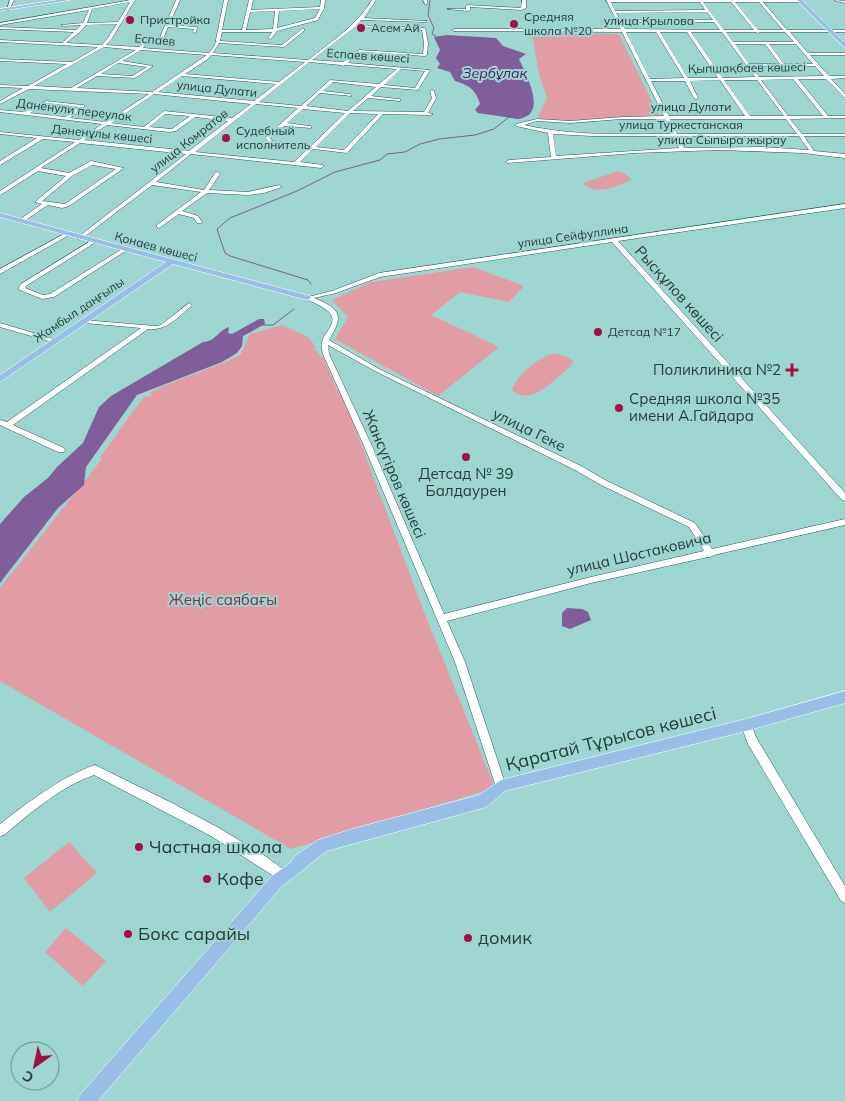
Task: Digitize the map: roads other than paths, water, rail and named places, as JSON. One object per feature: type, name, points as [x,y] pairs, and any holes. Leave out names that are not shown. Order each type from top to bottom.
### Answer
[{"type":"main road","points":[[0,10],[68,0]]},
{"type":"main road","points":[[800,1],[845,46]]},
{"type":"main road","name":"Қонаев көшесі","points":[[0,215],[307,298]]},
{"type":"main road","name":"Жамбыл даңғылы","points":[[0,379],[171,262]]},
{"type":"main road","name":"Қаратай Тұрысов көшесі","points":[[86,1101],[283,876],[323,845],[483,801],[502,786],[746,725],[845,697]]},
{"type":"street","points":[[8,9],[12,0]]},
{"type":"street","points":[[72,89],[140,49],[147,41],[162,38],[178,0]]},
{"type":"street","points":[[0,193],[211,54],[218,42],[226,0]]},
{"type":"street","points":[[244,31],[251,0]]},
{"type":"street","points":[[220,30],[275,30],[317,19],[323,0]]},
{"type":"street","name":"улица Комратов","points":[[80,238],[354,26],[374,0]]},
{"type":"street","points":[[449,9],[468,10],[468,6],[522,9],[524,8],[524,0]]},
{"type":"street","points":[[837,0],[845,2]]},
{"type":"street","points":[[0,26],[132,1]]},
{"type":"street","points":[[0,103],[102,46],[109,40],[132,1]]},
{"type":"street","points":[[682,148],[609,1],[800,1]]},
{"type":"street","points":[[701,1],[812,151]]},
{"type":"street","points":[[760,1],[845,97]]},
{"type":"street","points":[[732,2],[758,32]]},
{"type":"street","points":[[63,44],[85,24],[91,8]]},
{"type":"street","points":[[250,10],[322,8]]},
{"type":"street","points":[[270,38],[275,30],[277,10]]},
{"type":"street","points":[[660,11],[674,31]]},
{"type":"street","points":[[613,12],[708,11]]},
{"type":"street","points":[[361,19],[425,21]]},
{"type":"street","points":[[618,21],[716,21]]},
{"type":"street","points":[[39,25],[117,24]]},
{"type":"street","points":[[0,26],[79,31]]},
{"type":"street","points":[[168,26],[196,28],[195,32]]},
{"type":"street","points":[[343,65],[359,51],[425,55],[424,30],[354,26]]},
{"type":"street","points":[[218,42],[282,46],[303,30]]},
{"type":"street","name":"улица Крылова","points":[[527,32],[452,31],[845,32]]},
{"type":"street","points":[[658,31],[696,98]]},
{"type":"street","points":[[688,31],[748,117]]},
{"type":"street","name":"Еспаев","points":[[0,41],[102,46],[308,62]]},
{"type":"street","points":[[731,43],[797,43]]},
{"type":"street","points":[[766,43],[783,65]]},
{"type":"street","points":[[807,54],[845,54]]},
{"type":"street","points":[[0,60],[72,63]]},
{"type":"street","points":[[94,75],[133,77],[151,66],[117,62]]},
{"type":"street","name":"Еспаев көшесі","points":[[308,62],[428,70],[416,89],[381,85]]},
{"type":"street","points":[[748,65],[817,65]]},
{"type":"street","points":[[296,163],[349,112],[400,68]]},
{"type":"street","points":[[180,75],[279,83]]},
{"type":"street","points":[[794,77],[827,117]]},
{"type":"street","name":"Қыпшақбаев көшесі","points":[[649,80],[845,77]]},
{"type":"street","points":[[381,85],[332,81],[267,138],[270,142],[347,151],[381,114]]},
{"type":"street","name":"улица Дулати","points":[[0,86],[153,93],[349,112],[431,114]]},
{"type":"street","points":[[425,114],[434,98],[432,91]]},
{"type":"street","points":[[319,92],[350,96]]},
{"type":"street","points":[[369,96],[398,100]]},
{"type":"street","points":[[25,114],[46,102],[82,106],[66,119]]},
{"type":"street","name":"Даненули переулок","points":[[0,111],[172,131],[195,115]]},
{"type":"street","name":"Даненули переулок","points":[[145,128],[164,112],[233,120]]},
{"type":"street","points":[[641,117],[646,135]]},
{"type":"street","name":"улица Дулати","points":[[518,125],[537,120],[576,122],[641,117],[845,117]]},
{"type":"street","points":[[283,124],[309,128]]},
{"type":"street","name":"улица Туркестанская","points":[[518,125],[550,132],[592,135],[845,135]]},
{"type":"street","points":[[550,132],[554,158]]},
{"type":"street","name":"Дәненұлы көшесі","points":[[0,133],[321,166]]},
{"type":"street","points":[[0,163],[41,138]]},
{"type":"street","name":"улица Сыпыра жырау","points":[[508,162],[682,148],[812,151],[845,156]]},
{"type":"street","points":[[0,154],[10,156]]},
{"type":"street","points":[[89,164],[121,168],[67,205],[46,204],[37,200],[70,175],[89,164]]},
{"type":"street","points":[[36,169],[70,175]]},
{"type":"street","points":[[159,226],[206,191],[216,174]]},
{"type":"street","points":[[151,183],[206,191],[252,194],[279,187]]},
{"type":"street","points":[[21,221],[46,204]]},
{"type":"street","name":"улица Сейфуллина","points":[[307,298],[334,292],[379,275],[845,206]]},
{"type":"street","points":[[178,212],[196,217],[199,222]]},
{"type":"street","points":[[0,272],[68,234]]},
{"type":"street","points":[[94,241],[23,285],[21,289],[42,297],[52,296],[124,250]]},
{"type":"street","name":"Рысқұлов көшесі","points":[[614,241],[845,498]]},
{"type":"street","points":[[307,298],[329,307],[335,314],[337,319],[326,341]]},
{"type":"street","points":[[84,321],[156,328],[163,326],[189,305]]},
{"type":"street","points":[[0,324],[54,341]]},
{"type":"street","points":[[4,423],[147,327]]},
{"type":"street","name":"улица Геке","points":[[326,341],[377,370],[692,525],[710,554]]},
{"type":"street","name":"Жансүгіров көшесі","points":[[326,341],[326,354],[368,446],[441,619]]},
{"type":"street","points":[[4,423],[61,450]]},
{"type":"street","name":"улица Шостаковича","points":[[441,619],[591,580],[845,522]]},
{"type":"street","points":[[441,619],[460,662],[502,786]]},
{"type":"street","points":[[746,725],[752,741],[845,896]]},
{"type":"street","points":[[0,831],[26,810],[79,774],[95,770],[180,813],[268,865],[283,876]]},
{"type":"water","name":"Зербұлақ","points":[[447,35],[496,38],[503,46],[526,54],[519,59],[530,84],[534,102],[532,110],[527,116],[518,119],[478,113],[475,110],[480,104],[474,92],[468,86],[455,81],[450,72],[437,68],[440,64],[436,58],[440,50],[434,37]]},
{"type":"water","points":[[259,319],[264,319],[265,324],[243,336],[242,346],[237,353],[222,362],[137,395],[86,467],[84,485],[58,508],[0,583],[0,524],[24,497],[48,478],[83,443],[99,407],[111,396],[203,342],[211,340],[229,327],[228,333],[232,334]]},
{"type":"water","points":[[567,608],[582,609],[588,612],[591,620],[570,629],[562,626],[562,613]]},
{"type":"waterway","points":[[430,0],[428,15],[434,28],[432,34],[436,36]]},
{"type":"waterway","points":[[311,284],[308,280],[230,256],[225,253],[217,229],[230,218],[297,191],[335,172],[380,160],[387,154],[405,152],[420,144],[439,139],[475,135],[494,129],[509,117]]},
{"type":"waterway","points":[[262,325],[273,325],[294,309]]},
{"type":"place","name":"Пристройка","points":[[130,20]]},
{"type":"place","name":"Средняя школа №20","points":[[514,24]]},
{"type":"place","name":"Асем Ай","points":[[361,28]]},
{"type":"place","name":"Судебный исполнитель","points":[[226,138]]},
{"type":"place","name":"Детсад №17","points":[[598,332]]},
{"type":"place","name":"Поликлиника №2","points":[[792,370]]},
{"type":"place","name":"Средняя школа №35 имени А.Гайдара","points":[[619,408]]},
{"type":"place","name":"Детсад № 39 Балдаурен","points":[[466,457]]},
{"type":"place","name":"Частная школа","points":[[139,847]]},
{"type":"place","name":"Кофе","points":[[207,879]]},
{"type":"place","name":"Бокс сарайы","points":[[128,934]]},
{"type":"place","name":"домик","points":[[468,938]]},
{"type":"park label","name":"Жеңіс саябағы","points":[[223,600]]}]
